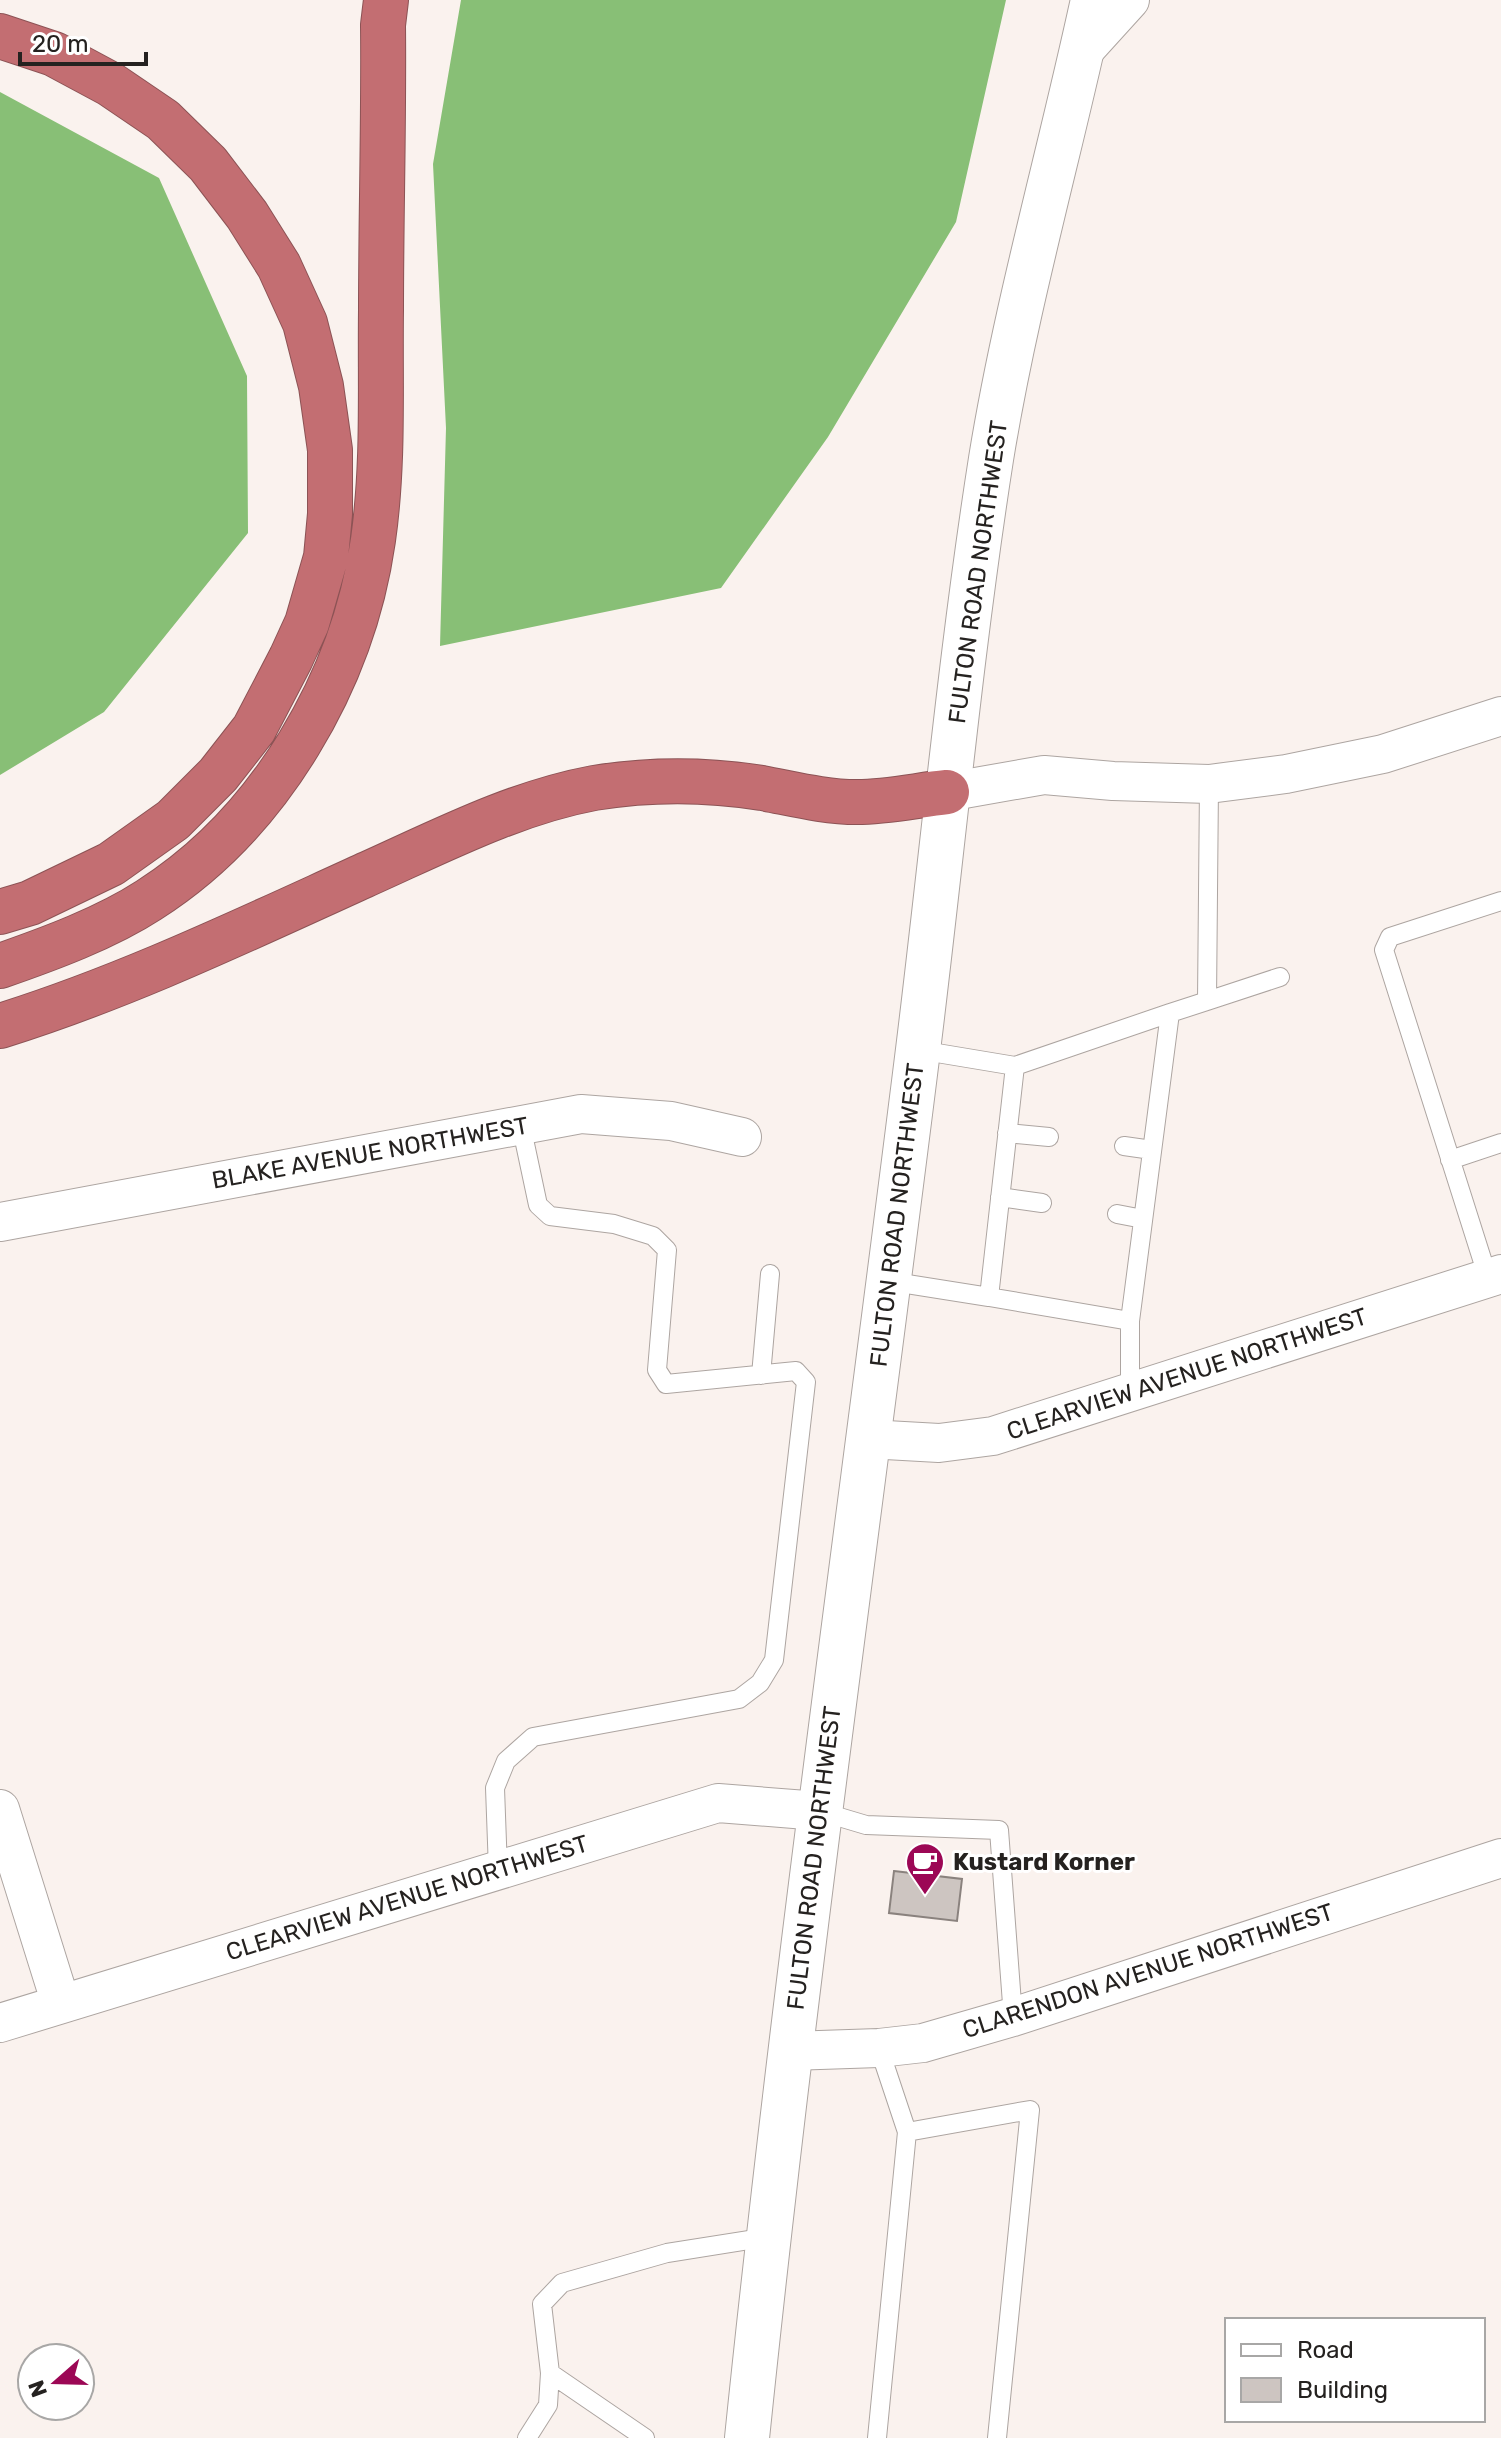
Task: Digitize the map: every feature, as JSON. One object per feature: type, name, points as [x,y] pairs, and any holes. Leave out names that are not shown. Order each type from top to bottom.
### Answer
[{"type":"highway","points":[[0,966],[80,936],[149,901],[196,865],[234,828],[271,784],[307,732],[344,653],[373,541],[379,464],[383,25],[386,0]]},
{"type":"highway","points":[[0,36],[54,54],[110,84],[163,120],[208,164],[247,215],[279,266],[305,323],[321,386],[330,450],[326,557],[307,623],[254,729],[218,775],[161,829],[111,864],[30,903],[0,912]]},
{"type":"highway","points":[[0,1026],[66,1005],[496,818],[568,794],[663,781],[715,782],[763,788],[810,799],[859,802],[947,792]]},
{"type":"main road","name":"FULTON ROAD NORTHWEST","points":[[747,2438],[819,1811],[992,457],[1024,298],[1093,0]]},
{"type":"street","points":[[1081,54],[1130,0]]},
{"type":"street","points":[[947,792],[1044,775],[1209,784],[1286,774],[1383,754],[1501,716]]},
{"type":"street","name":"BLAKE AVENUE NORTHWEST","points":[[0,1222],[581,1114],[671,1121],[742,1137]]},
{"type":"street","name":"CLEARVIEW AVENUE NORTHWEST","points":[[868,1439],[939,1443],[993,1436],[1495,1276]]},
{"type":"street","name":"CLEARVIEW AVENUE NORTHWEST","points":[[0,2023],[718,1803],[819,1811]]},
{"type":"street","points":[[0,1809],[61,2004]]},
{"type":"street","name":"CLARENDON AVENUE NORTHWEST","points":[[790,2051],[923,2043],[1013,2017],[1501,1858]]},
{"type":"lane","points":[[1207,1001],[1209,784]]},
{"type":"lane","points":[[1495,1276],[1450,1160],[1384,950],[1390,937],[1501,901]]},
{"type":"lane","points":[[918,1050],[1015,1066],[1280,977]]},
{"type":"lane","points":[[1130,1392],[1130,1321],[1170,1013]]},
{"type":"lane","points":[[989,1297],[1015,1066]]},
{"type":"lane","points":[[498,1870],[495,1788],[506,1761],[533,1737],[739,1699],[760,1683],[774,1660],[806,1382],[796,1371],[666,1384],[657,1370],[667,1250],[653,1236],[614,1224],[550,1216],[538,1205],[521,1125]]},
{"type":"lane","points":[[1007,1133],[1049,1137]]},
{"type":"lane","points":[[1450,1160],[1501,1143]]},
{"type":"lane","points":[[1124,1146],[1152,1150]]},
{"type":"lane","points":[[1000,1197],[1042,1203]]},
{"type":"lane","points":[[1117,1214],[1143,1219]]},
{"type":"lane","points":[[761,1375],[770,1274]]},
{"type":"lane","points":[[888,1281],[1130,1321]]},
{"type":"lane","points":[[819,1811],[866,1825],[999,1830],[1013,2017]]},
{"type":"lane","points":[[877,2438],[907,2132],[879,2048]]},
{"type":"lane","points":[[907,2132],[1030,2110],[997,2438]]},
{"type":"lane","points":[[527,2438],[548,2405],[550,2373],[542,2304],[562,2283],[667,2253],[768,2237]]},
{"type":"lane","points":[[550,2373],[645,2438]]},
{"type":"green space","points":[[461,0],[1006,0],[956,222],[828,437],[721,588],[440,646],[446,428],[433,164]]},
{"type":"green space","points":[[0,92],[159,178],[247,376],[248,533],[104,712],[0,775]]},
{"type":"building","name":"Kustard Korner","points":[[894,1871],[962,1879],[957,1921],[889,1913]]},
{"type":"place","name":"Kustard Korner","points":[[925,1896]]}]
